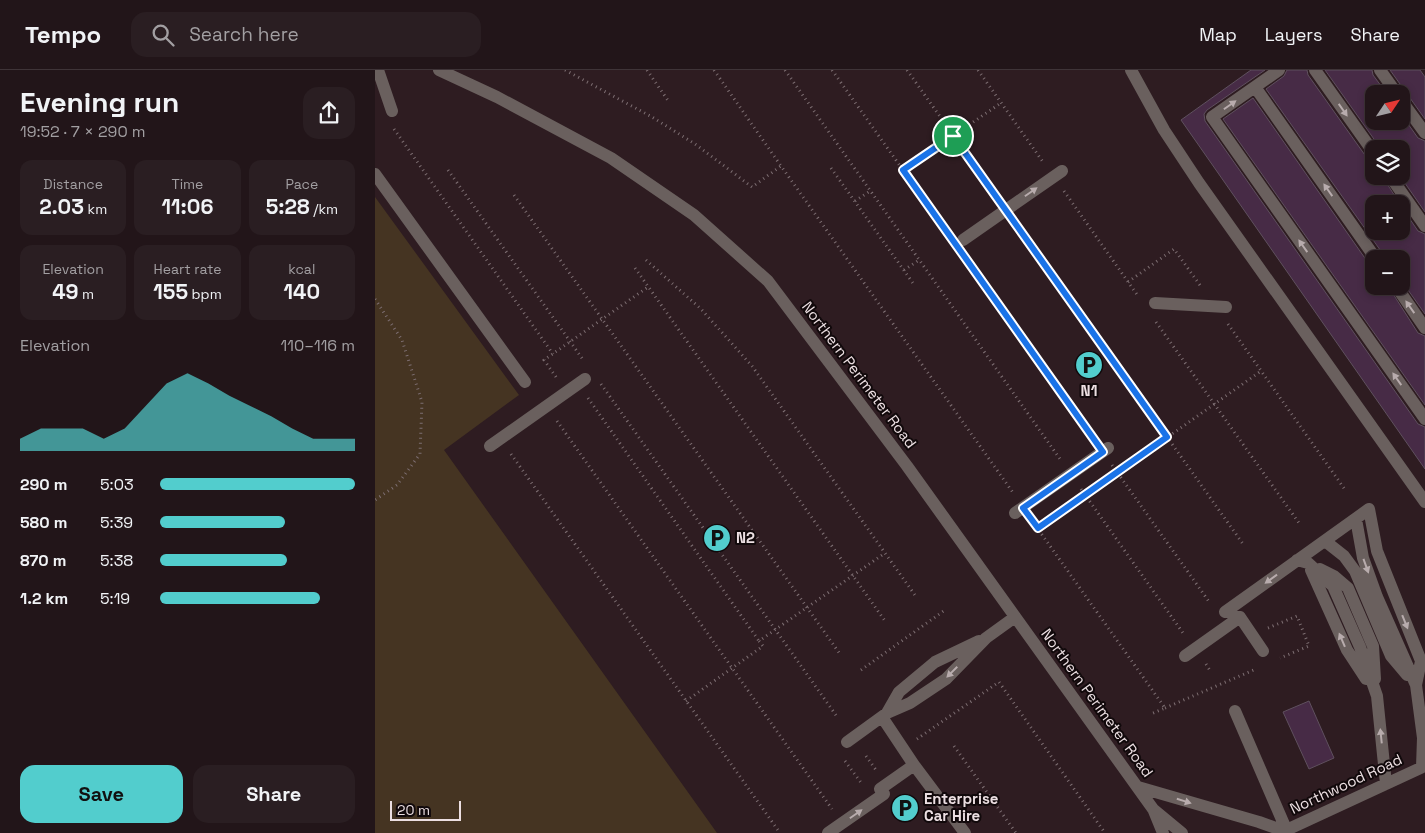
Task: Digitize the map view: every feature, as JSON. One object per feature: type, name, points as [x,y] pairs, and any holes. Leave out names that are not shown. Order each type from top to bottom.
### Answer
[{"type":"street","points":[[378,70],[392,111]]},
{"type":"street","name":"Northern Perimeter Road","points":[[439,70],[497,97],[611,158],[694,215],[768,281],[907,466],[1138,788],[1153,808],[1182,833]]},
{"type":"street","points":[[1131,70],[1164,130],[1199,183],[1425,502]]},
{"type":"street","points":[[1279,70],[1212,117],[1425,419]]},
{"type":"street","points":[[1315,70],[1365,140]]},
{"type":"street","points":[[1380,70],[1391,85]]},
{"type":"street","points":[[1255,87],[1370,250]]},
{"type":"street","points":[[1410,112],[1425,133]]},
{"type":"street","points":[[962,246],[1006,210],[1062,171]]},
{"type":"street","points":[[375,174],[525,382]]},
{"type":"street","points":[[1396,185],[1425,226]]},
{"type":"street","points":[[1402,295],[1425,328]]},
{"type":"street","points":[[1155,303],[1221,307]]},
{"type":"street","points":[[490,446],[585,379]]},
{"type":"street","points":[[1019,510],[1105,450]]},
{"type":"street","points":[[1263,651],[1240,617],[1225,612],[1303,562],[1325,541],[1369,509],[1377,551],[1421,661],[1416,685]]},
{"type":"street","points":[[1356,519],[1363,558],[1377,597],[1416,685],[1423,738],[1424,766]]},
{"type":"street","points":[[1325,541],[1344,556],[1355,570],[1391,656],[1416,685]]},
{"type":"street","points":[[1303,562],[1333,586],[1359,647],[1377,696],[1386,784]]},
{"type":"street","points":[[847,742],[884,715],[910,704],[945,679],[986,638],[1015,617]]},
{"type":"street","points":[[1185,656],[1240,617]]},
{"type":"street","points":[[884,715],[899,692],[935,662],[986,638]]},
{"type":"street","points":[[1235,711],[1283,831]]},
{"type":"street","points":[[884,715],[914,765],[965,833]]},
{"type":"street","points":[[828,833],[882,787],[914,765]]},
{"type":"street","name":"Northwood Road","points":[[1283,831],[1424,766]]},
{"type":"street","points":[[1138,788],[1259,822],[1283,831]]},
{"type":"street","name":"Northern Perimeter Road","points":[[1153,808],[1163,833]]},
{"type":"path","points":[[565,70],[652,117],[695,144],[752,187],[781,166]]},
{"type":"path","points":[[647,70],[669,102]]},
{"type":"path","points":[[714,70],[1019,510],[1038,528],[1165,708],[1151,714]]},
{"type":"path","points":[[785,70],[1183,633]]},
{"type":"path","points":[[832,70],[949,235]]},
{"type":"path","points":[[907,70],[1243,544]]},
{"type":"path","points":[[903,170],[1001,103]]},
{"type":"path","points":[[391,125],[553,354]]},
{"type":"path","points":[[831,168],[915,286]]},
{"type":"path","points":[[449,170],[587,366]]},
{"type":"path","points":[[855,201],[870,191]]},
{"type":"path","points":[[514,195],[840,654]]},
{"type":"path","points":[[962,246],[1105,450],[1117,472],[1227,627]]},
{"type":"path","points":[[1128,282],[1175,249],[1221,307],[1261,371],[1346,491]]},
{"type":"path","points":[[646,260],[701,309],[752,366],[917,598]]},
{"type":"path","points":[[904,270],[919,260]]},
{"type":"path","points":[[635,268],[885,621]]},
{"type":"path","points":[[567,392],[544,360],[648,287]]},
{"type":"path","points":[[375,300],[402,340],[422,402],[420,454],[397,485],[375,500]]},
{"type":"path","points":[[1038,528],[1261,371]]},
{"type":"path","points":[[599,382],[838,718]]},
{"type":"path","points":[[586,396],[763,646],[686,701]]},
{"type":"path","points":[[555,418],[834,812]]},
{"type":"path","points":[[509,451],[780,833]]},
{"type":"path","points":[[759,641],[885,553]]},
{"type":"path","points":[[861,670],[945,610]]},
{"type":"path","points":[[1253,664],[1256,669]]},
{"type":"path","points":[[915,741],[999,682],[1105,833]]},
{"type":"path","points":[[954,746],[1016,833]]},
{"type":"path","points":[[866,756],[882,787]]},
{"type":"path","points":[[843,758],[863,786]]},
{"type":"shaded area","points":[[375,197],[519,395],[444,450],[717,833],[375,833]]},
{"type":"building","points":[[1251,70],[1265,70],[1207,110],[1204,114],[1205,121],[1418,424],[1425,427],[1425,469],[1181,120]]},
{"type":"building","points":[[1287,70],[1307,70],[1308,75],[1365,155],[1365,185],[1388,185],[1394,195],[1365,195],[1365,229],[1266,89],[1284,76]]},
{"type":"building","points":[[1325,70],[1372,70],[1373,75],[1380,85],[1365,85],[1365,126]]},
{"type":"building","points":[[1390,70],[1420,70],[1425,77],[1425,119],[1410,98],[1410,85],[1401,85]]},
{"type":"building","points":[[1253,98],[1365,258],[1365,295],[1394,295],[1418,333],[1425,336],[1425,405],[1223,119]]},
{"type":"building","points":[[1410,127],[1418,138],[1425,141],[1425,212],[1406,185],[1410,185],[1410,140],[1375,140],[1368,130],[1410,130]]},
{"type":"building","points":[[1410,219],[1418,231],[1425,234],[1425,314],[1410,293],[1410,250],[1380,250],[1373,240],[1410,240]]},
{"type":"building","points":[[1309,701],[1334,758],[1309,769],[1283,712]]},
{"type":"place","name":"N1","points":[[1089,365]]},
{"type":"place","name":"N2","points":[[717,538]]},
{"type":"place","name":"Enterprise Car Hire","points":[[905,808]]},
{"type":"route","points":[[953,136],[1167,437],[1038,528],[1023,508],[1103,452],[903,170],[953,136]]}]
